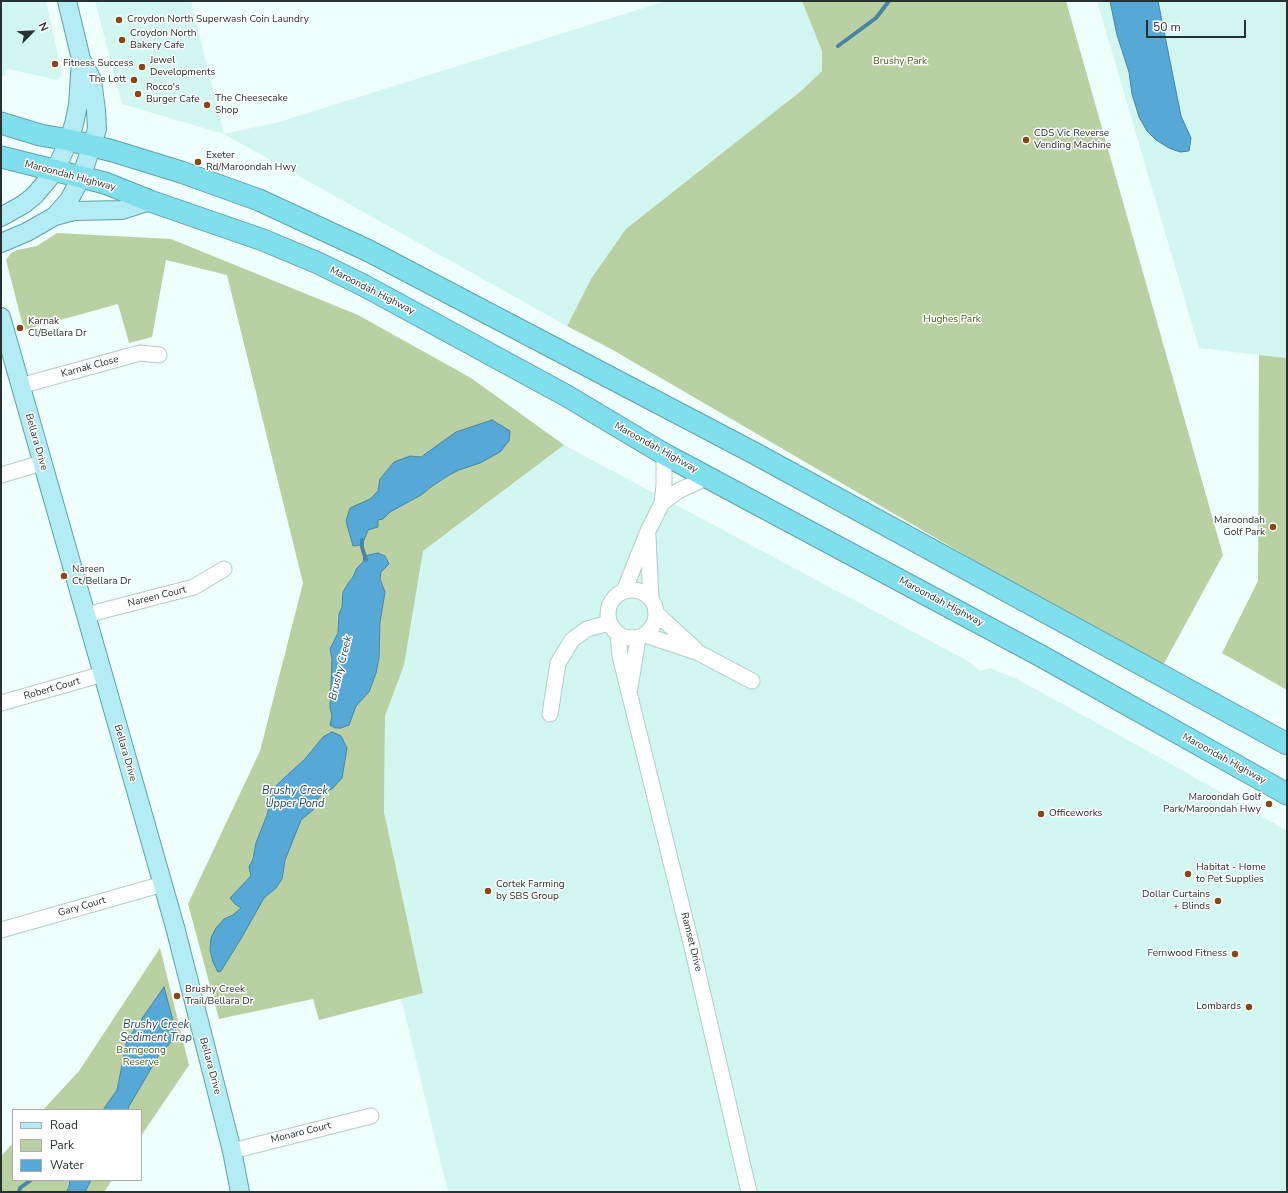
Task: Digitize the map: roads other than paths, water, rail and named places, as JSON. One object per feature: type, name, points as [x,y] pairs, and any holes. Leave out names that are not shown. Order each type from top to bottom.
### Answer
[{"type":"highway","points":[[1,123],[40,135],[69,140],[113,151],[181,172],[259,200],[369,251],[754,452],[1287,744]]},
{"type":"highway","name":"Maroondah Highway","points":[[1,157],[105,183],[150,201],[263,240],[318,263],[363,285],[567,396],[664,454],[1041,656],[1287,794]]},
{"type":"main road","points":[[55,216],[69,200],[82,178],[97,130],[92,80],[82,60],[67,1]]},
{"type":"main road","points":[[1,217],[24,204],[35,195],[55,171],[69,140],[74,124],[78,105],[82,60]]},
{"type":"main road","points":[[1,243],[26,232],[55,216],[74,211],[122,210],[150,201]]},
{"type":"main road","name":"Bellara Drive","points":[[1,317],[163,884],[232,1151],[240,1192]]},
{"type":"street","name":"Karnak Close","points":[[20,386],[140,353],[160,355]]},
{"type":"street","points":[[624,591],[648,531],[662,503],[664,485],[664,454]]},
{"type":"street","points":[[1,474],[42,463]]},
{"type":"street","points":[[662,503],[678,491],[708,477]]},
{"type":"street","points":[[648,531],[653,606],[654,625],[642,636],[631,638],[624,637],[614,629],[608,616],[608,608],[617,595],[624,591],[638,591],[645,594],[653,606],[699,653]]},
{"type":"street","name":"Nareen Court","points":[[86,615],[194,587],[224,569]]},
{"type":"street","points":[[550,714],[558,663],[572,640],[587,629],[614,629]]},
{"type":"street","name":"Ramset Drive","points":[[614,629],[693,951],[749,1192]]},
{"type":"street","points":[[642,636],[699,653],[752,681]]},
{"type":"street","name":"Ramset Drive","points":[[629,694],[642,636]]},
{"type":"street","name":"Robert Court","points":[[1,704],[103,674]]},
{"type":"street","name":"Gary Court","points":[[1,930],[163,884]]},
{"type":"street","name":"Monaro Court","points":[[232,1151],[371,1116]]},
{"type":"water","points":[[1110,1],[1158,1],[1181,116],[1191,138],[1189,151],[1180,152],[1169,148],[1156,140],[1147,131],[1139,117],[1132,94],[1129,72],[1117,35]]},
{"type":"water","points":[[492,420],[510,431],[509,441],[500,452],[480,463],[449,475],[421,495],[390,512],[383,519],[378,520],[378,527],[368,530],[362,545],[353,546],[346,521],[350,508],[370,499],[378,491],[380,479],[394,462],[410,456],[421,457],[456,432]]},
{"type":"water","points":[[378,553],[385,556],[389,564],[381,572],[380,579],[385,592],[380,622],[379,658],[376,673],[369,692],[356,706],[349,725],[341,728],[335,728],[330,725],[332,716],[330,708],[332,659],[330,649],[338,633],[339,614],[342,607],[343,592],[357,568],[363,562],[364,556]]},
{"type":"water","name":"Brushy Creek Upper Pond","points":[[332,732],[341,736],[347,748],[342,778],[332,789],[324,792],[317,800],[313,810],[301,820],[285,860],[282,879],[276,888],[264,898],[221,971],[218,972],[213,962],[210,950],[211,938],[216,928],[224,919],[233,915],[241,908],[230,898],[251,876],[249,867],[253,859],[256,843],[267,815],[273,789],[305,759],[323,737]]},
{"type":"water","name":"Brushy Creek Sediment Trap","points":[[164,987],[177,1036],[159,1055],[128,1108],[129,1109],[104,1109],[117,1090],[127,1040]]},
{"type":"water","points":[[70,1181],[90,1181],[85,1192],[66,1192]]},
{"type":"waterway","name":"Brushy Creek","points":[[838,46],[876,18],[889,1]]},
{"type":"waterway","name":"Brushy Creek","points":[[362,540],[362,547],[366,560]]},
{"type":"waterway","name":"Brushy Creek","points":[[19,1192],[20,1188],[30,1181]]},
{"type":"place","name":"Croydon North Superwash Coin Laundry","points":[[119,20]]},
{"type":"place","name":"Croydon North Bakery Cafe","points":[[122,40]]},
{"type":"place","name":"Fitness Success","points":[[55,64]]},
{"type":"place","name":"Jewel Developments","points":[[142,67]]},
{"type":"place","name":"The Lott","points":[[134,80]]},
{"type":"place","name":"Rocco's Burger Cafe","points":[[138,94]]},
{"type":"place","name":"The Cheesecake Shop","points":[[207,105]]},
{"type":"place","name":"CDS Vic Reverse Vending Machine","points":[[1026,140]]},
{"type":"place","name":"Exeter Rd/Maroondah Hwy","points":[[198,162]]},
{"type":"place","name":"Karnak Cl/Bellara Dr","points":[[20,328]]},
{"type":"place","name":"Maroondah Golf Park","points":[[1273,527]]},
{"type":"place","name":"Nareen Ct/Bellara Dr","points":[[64,576]]},
{"type":"place","name":"Maroondah Golf Park/Maroondah Hwy","points":[[1269,804]]},
{"type":"place","name":"Officeworks","points":[[1041,814]]},
{"type":"place","name":"Habitat - Home to Pet Supplies","points":[[1188,874]]},
{"type":"place","name":"Cortek Farming by SBS Group","points":[[488,891]]},
{"type":"place","name":"Dollar Curtains + Blinds","points":[[1218,901]]},
{"type":"place","name":"Fernwood Fitness","points":[[1235,954]]},
{"type":"place","name":"Brushy Creek Trail/Bellara Dr","points":[[177,996]]},
{"type":"place","name":"Lombards","points":[[1249,1007]]},
{"type":"park label","name":"Brushy Park","points":[[900,62]]},
{"type":"park label","name":"Hughes Park","points":[[952,320]]},
{"type":"park label","name":"Barngeong Reserve","points":[[141,1056]]}]
